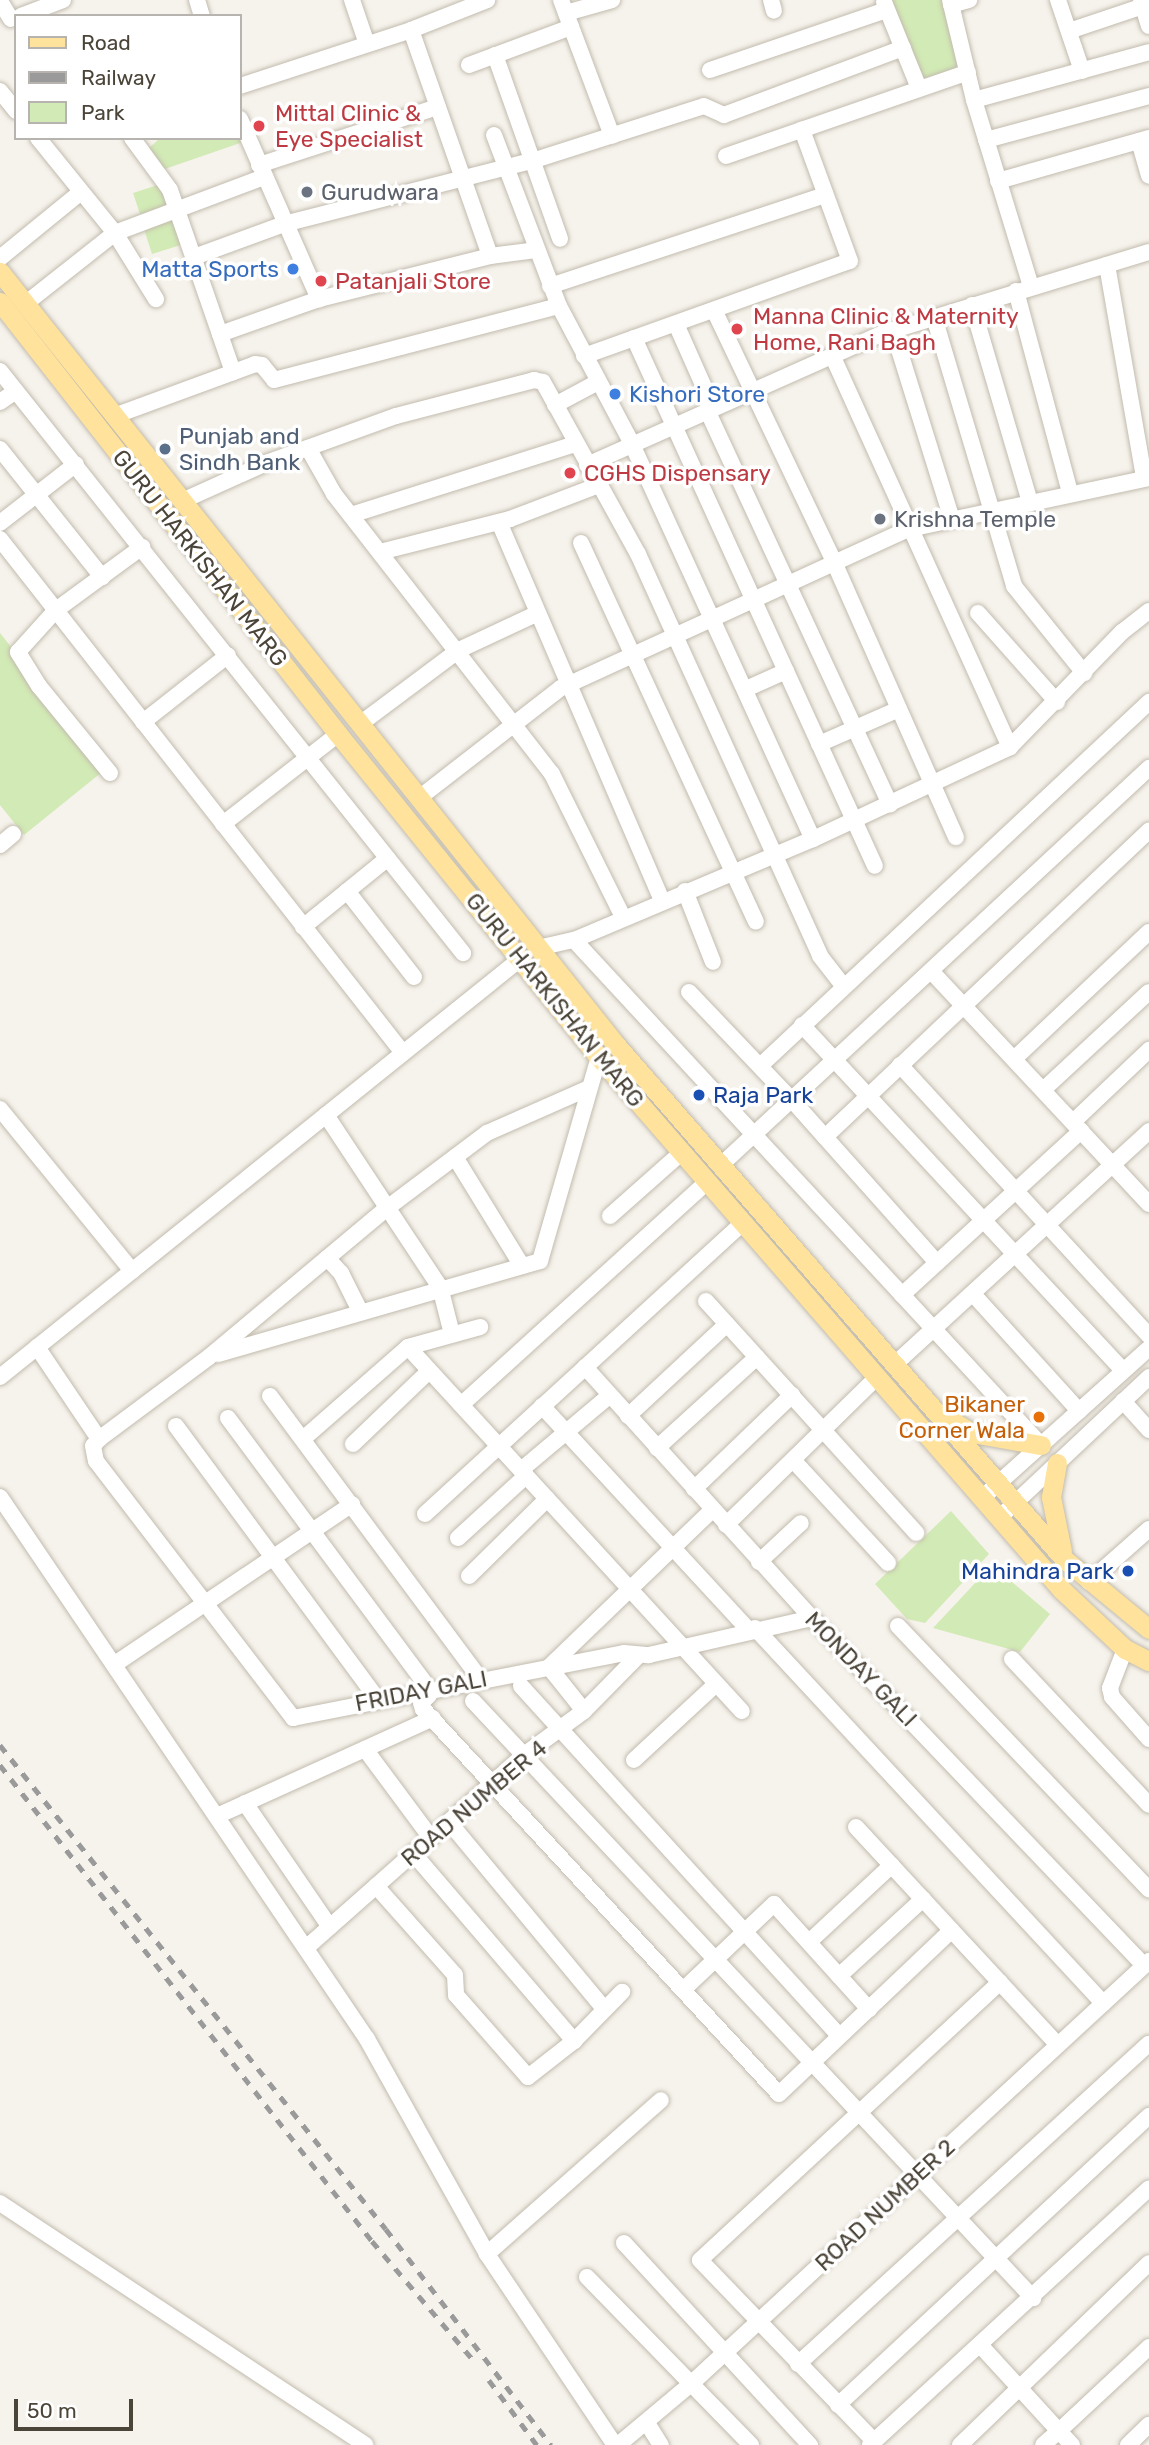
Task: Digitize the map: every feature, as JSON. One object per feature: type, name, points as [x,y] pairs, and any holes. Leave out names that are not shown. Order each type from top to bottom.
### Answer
[{"type":"main road","name":"GURU HARKISHAN MARG","points":[[0,272],[524,930],[721,1165],[1065,1559],[1089,1582],[1146,1623]]},
{"type":"main road","name":"GURU HARKISHAN MARG","points":[[0,302],[338,734],[600,1057],[1067,1596],[1125,1649],[1149,1661]]},
{"type":"main road","points":[[524,930],[518,957],[541,951]]},
{"type":"main road","points":[[934,1409],[972,1433],[1041,1445]]},
{"type":"main road","points":[[1057,1463],[1052,1511],[1065,1559]]},
{"type":"street","points":[[27,14],[63,0]]},
{"type":"street","points":[[352,0],[367,44]]},
{"type":"street","points":[[242,85],[411,30],[487,0]]},
{"type":"street","points":[[469,65],[495,55],[566,13],[612,0]]},
{"type":"street","points":[[969,0],[951,2],[974,100],[998,181],[1070,493]]},
{"type":"street","points":[[1058,0],[1083,71]]},
{"type":"street","points":[[0,1],[15,14]]},
{"type":"street","points":[[1069,31],[1144,3],[1149,26]]},
{"type":"street","points":[[710,70],[885,5],[919,88]]},
{"type":"street","points":[[566,13],[612,136]]},
{"type":"street","points":[[411,30],[490,256]]},
{"type":"street","points":[[194,257],[284,224],[535,160],[704,106],[724,115],[903,47]]},
{"type":"street","points":[[974,100],[1149,52]]},
{"type":"street","points":[[495,55],[535,160],[560,239]]},
{"type":"street","points":[[726,156],[968,72]]},
{"type":"street","points":[[0,91],[14,108]]},
{"type":"street","points":[[986,140],[1149,96]]},
{"type":"street","points":[[25,304],[115,233],[178,212],[262,171],[438,107]]},
{"type":"street","points":[[242,124],[319,299]]},
{"type":"street","points":[[584,356],[850,261],[802,130]]},
{"type":"street","points":[[494,135],[504,168],[559,306],[631,442],[813,839]]},
{"type":"street","points":[[40,140],[115,233],[156,299]]},
{"type":"street","points":[[134,140],[166,183],[233,372]]},
{"type":"street","points":[[998,181],[1144,140],[1149,176]]},
{"type":"street","points":[[0,258],[81,192]]},
{"type":"street","points":[[550,286],[825,195]]},
{"type":"street","points":[[220,334],[319,299],[490,256],[537,250]]},
{"type":"street","points":[[587,465],[631,442],[893,330],[1149,252]]},
{"type":"street","points":[[419,798],[514,720],[566,686],[834,562],[909,529],[1146,478],[1107,265]]},
{"type":"street","points":[[972,305],[1030,502]]},
{"type":"street","points":[[114,416],[259,363],[274,380],[559,306]]},
{"type":"street","points":[[714,310],[834,562],[956,837]]},
{"type":"street","points":[[934,317],[994,510],[1014,586],[1084,673]]},
{"type":"street","points":[[676,324],[710,408],[890,805]]},
{"type":"street","points":[[893,330],[952,519]]},
{"type":"street","points":[[634,338],[875,866]]},
{"type":"street","points":[[832,355],[1010,747]]},
{"type":"street","points":[[0,371],[463,953]]},
{"type":"street","points":[[182,501],[308,448],[396,416],[534,380],[542,382],[638,554],[820,956],[843,985]]},
{"type":"street","points":[[555,405],[598,382]]},
{"type":"street","points":[[0,402],[16,391]]},
{"type":"street","points":[[351,515],[575,444]]},
{"type":"street","points":[[308,448],[351,515],[514,720],[564,792],[623,917]]},
{"type":"street","points":[[0,449],[102,577]]},
{"type":"street","points":[[0,523],[76,464]]},
{"type":"street","points":[[380,552],[499,522],[599,485]]},
{"type":"street","points":[[499,522],[566,686],[662,900]]},
{"type":"street","points":[[0,539],[403,1054]]},
{"type":"street","points":[[581,543],[730,872],[756,922]]},
{"type":"street","points":[[110,772],[39,687],[18,652],[56,610],[142,547]]},
{"type":"street","points":[[541,951],[574,940],[662,900],[774,856],[890,805],[1010,747],[1149,611]]},
{"type":"street","points":[[978,613],[1057,702]]},
{"type":"street","points":[[359,724],[459,650],[536,614]]},
{"type":"street","points":[[143,722],[228,655]]},
{"type":"street","points":[[746,689],[786,671]]},
{"type":"street","points":[[760,1066],[843,985],[1149,702]]},
{"type":"street","points":[[819,744],[899,709]]},
{"type":"street","points":[[223,824],[338,734]]},
{"type":"street","points":[[721,1165],[1149,768]]},
{"type":"street","points":[[825,1137],[1149,831]]},
{"type":"street","points":[[0,845],[13,834]]},
{"type":"street","points":[[303,927],[388,858]]},
{"type":"street","points":[[347,891],[414,977]]},
{"type":"street","points":[[685,891],[713,962]]},
{"type":"street","points":[[1014,1059],[1149,932]]},
{"type":"street","points":[[574,940],[1041,1445]]},
{"type":"street","points":[[0,1377],[403,1054],[518,957]]},
{"type":"street","points":[[931,971],[1149,1204]]},
{"type":"street","points":[[689,992],[792,1100],[937,1263]]},
{"type":"street","points":[[1043,1090],[1149,992]]},
{"type":"street","points":[[802,1025],[1123,1371]]},
{"type":"street","points":[[902,1295],[1017,1189],[1149,1050]]},
{"type":"street","points":[[209,1357],[440,1287],[540,1261],[600,1057]]},
{"type":"street","points":[[900,1065],[1017,1189],[1149,1336]]},
{"type":"street","points":[[205,1603],[96,1461],[93,1446],[209,1357],[387,1208],[487,1133],[589,1088]]},
{"type":"street","points":[[0,1109],[132,1271]]},
{"type":"street","points":[[326,1115],[440,1287],[452,1334]]},
{"type":"street","points":[[895,1364],[1114,1167],[1149,1131]]},
{"type":"street","points":[[610,1216],[682,1152]]},
{"type":"street","points":[[455,1157],[522,1266]]},
{"type":"street","points":[[461,1405],[708,1182]]},
{"type":"street","points":[[425,1514],[743,1223]]},
{"type":"street","points":[[327,1258],[341,1273],[360,1311]]},
{"type":"street","points":[[973,1294],[1079,1411]]},
{"type":"street","points":[[706,1301],[916,1532]]},
{"type":"street","points":[[628,1416],[727,1324]]},
{"type":"street","points":[[303,1439],[408,1347],[480,1327]]},
{"type":"street","points":[[37,1347],[99,1439]]},
{"type":"street","points":[[408,1347],[742,1711]]},
{"type":"street","points":[[982,1498],[1149,1348]]},
{"type":"street","points":[[657,1448],[757,1357]]},
{"type":"street","name":"MONDAY GALI","points":[[585,1367],[759,1562],[1147,1963]]},
{"type":"street","points":[[353,1444],[429,1371]]},
{"type":"street","points":[[726,1525],[877,1377]]},
{"type":"street","points":[[999,1518],[1149,1377]]},
{"type":"street","points":[[458,1538],[566,1432],[610,1395]]},
{"type":"street","points":[[694,1489],[792,1395]]},
{"type":"street","points":[[270,1396],[480,1679]]},
{"type":"street","points":[[1123,1401],[1149,1430]]},
{"type":"street","points":[[542,1406],[1104,2003]]},
{"type":"street","points":[[228,1418],[427,1688],[421,1706],[779,2094],[952,1930]]},
{"type":"street","points":[[176,1426],[377,1699]]},
{"type":"street","points":[[793,1460],[888,1563]]},
{"type":"street","points":[[0,1497],[367,2039],[487,2254],[616,2445]]},
{"type":"street","points":[[469,1576],[547,1499]]},
{"type":"street","points":[[115,1664],[352,1504]]},
{"type":"street","points":[[584,1711],[549,1667],[712,1510]]},
{"type":"street","points":[[759,1562],[801,1523]]},
{"type":"street","points":[[1089,1582],[1149,1529]]},
{"type":"street","name":"FRIDAY GALI","points":[[205,1603],[293,1718],[427,1688],[624,1653],[639,1655],[812,1618]]},
{"type":"street","points":[[898,1626],[1149,1890]]},
{"type":"street","points":[[1125,1649],[1110,1688],[1112,1697],[1149,1739]]},
{"type":"street","name":"ROAD NUMBER 4","points":[[306,1948],[524,1755],[584,1711],[639,1655]]},
{"type":"street","points":[[1012,1659],[1149,1805]]},
{"type":"street","points":[[634,1760],[716,1684]]},
{"type":"street","points":[[522,1686],[839,2036]]},
{"type":"street","points":[[473,1701],[1033,2298]]},
{"type":"street","points":[[218,1816],[433,1718]]},
{"type":"street","points":[[365,1749],[431,1838]]},
{"type":"street","points":[[245,1803],[330,1927]]},
{"type":"street","points":[[449,1822],[604,2009]]},
{"type":"street","points":[[856,1827],[1058,2045]]},
{"type":"street","points":[[413,1853],[574,2041]]},
{"type":"street","points":[[808,1942],[892,1866]]},
{"type":"street","points":[[376,1886],[454,1975],[456,1995],[524,2075],[535,2075],[574,2041],[622,1992]]},
{"type":"street","points":[[839,1976],[923,1899]]},
{"type":"street","points":[[684,1990],[774,1904],[869,2009]]},
{"type":"street","name":"ROAD NUMBER 2","points":[[616,2445],[647,2423],[693,2382],[1147,1963]]},
{"type":"street","points":[[1000,1982],[700,2260],[872,2443],[981,2346],[1149,2188]]},
{"type":"street","points":[[798,2364],[1149,2044]]},
{"type":"street","points":[[487,2254],[661,2100]]},
{"type":"street","points":[[838,2404],[1149,2116]]},
{"type":"street","points":[[0,2203],[365,2445]]},
{"type":"street","points":[[624,2243],[810,2445]]},
{"type":"street","points":[[960,2445],[1149,2263]]},
{"type":"street","points":[[587,2277],[693,2382],[751,2445]]},
{"type":"street","points":[[981,2346],[1072,2445]]},
{"type":"street","points":[[1043,2445],[1149,2347]]},
{"type":"street","points":[[647,2423],[661,2445]]},
{"type":"street","points":[[1128,2445],[1149,2425]]},
{"type":"green space","points":[[887,0],[948,0],[966,70],[920,83]]},
{"type":"green space","points":[[242,139],[243,142],[162,170],[147,150],[158,140]]},
{"type":"green space","points":[[164,183],[173,210],[142,220],[133,193]]},
{"type":"green space","points":[[175,216],[184,244],[152,254],[143,226]]},
{"type":"green space","points":[[0,633],[107,768],[24,835],[0,805]]},
{"type":"green space","points":[[951,1511],[989,1554],[925,1623],[907,1619],[875,1584]]},
{"type":"green space","points":[[992,1565],[1050,1614],[1020,1652],[933,1628]]},
{"type":"railway","points":[[0,1745],[386,2229],[551,2445]]},
{"type":"railway","points":[[0,1765],[372,2241],[474,2361]]},
{"type":"railway","points":[[489,2380],[537,2445]]},
{"type":"place","name":"Mittal Clinic & Eye Specialist","points":[[259,126]]},
{"type":"place","name":"Gurudwara","points":[[307,192]]},
{"type":"place","name":"Matta Sports","points":[[293,269]]},
{"type":"place","name":"Patanjali Store","points":[[321,281]]},
{"type":"place","name":"Manna Clinic & Maternity Home, Rani Bagh","points":[[737,329]]},
{"type":"place","name":"Kishori Store","points":[[615,394]]},
{"type":"place","name":"Punjab and Sindh Bank","points":[[165,449]]},
{"type":"place","name":"CGHS Dispensary","points":[[570,473]]},
{"type":"place","name":"Krishna Temple","points":[[880,519]]},
{"type":"place","name":"Raja Park","points":[[699,1095]]},
{"type":"place","name":"Bikaner Corner Wala","points":[[1039,1417]]},
{"type":"place","name":"Mahindra Park","points":[[1128,1571]]}]
